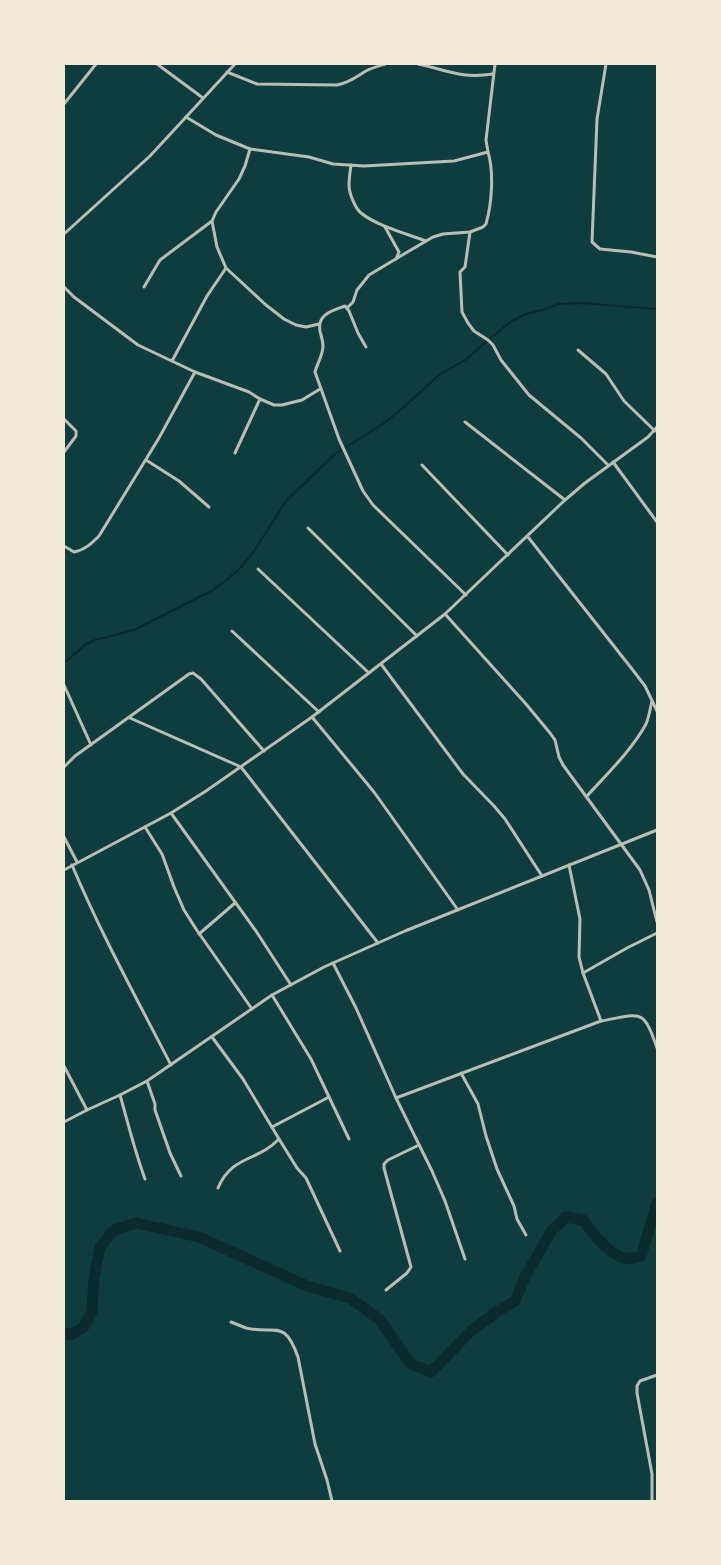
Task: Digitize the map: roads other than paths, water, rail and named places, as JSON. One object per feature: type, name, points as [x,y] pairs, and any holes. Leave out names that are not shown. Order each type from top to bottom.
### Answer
[{"type":"street","points":[[64,104],[96,64]]},
{"type":"street","points":[[158,64],[203,98]]},
{"type":"street","points":[[64,234],[150,156],[235,64]]},
{"type":"street","points":[[227,72],[257,84],[337,85],[346,83],[366,71],[385,64]]},
{"type":"street","points":[[418,64],[461,75],[482,76],[493,74]]},
{"type":"street","points":[[347,308],[353,302],[357,290],[370,276],[396,259],[443,234],[470,232],[486,224],[492,179],[491,162],[486,140],[494,64]]},
{"type":"street","points":[[606,64],[597,119],[592,242],[600,249],[657,257]]},
{"type":"street","points":[[186,117],[216,135],[250,149],[309,158],[333,164],[364,166],[454,161],[488,152]]},
{"type":"street","points":[[144,287],[160,260],[212,221],[216,212],[239,179],[250,149]]},
{"type":"street","points":[[351,165],[350,192],[359,212],[384,225],[427,241]]},
{"type":"street","points":[[212,221],[218,247],[226,268],[284,319],[296,325],[306,327],[319,324]]},
{"type":"street","points":[[384,225],[399,252],[396,259]]},
{"type":"street","points":[[470,232],[465,267],[460,272],[462,312],[468,323],[474,331],[493,345],[501,360],[529,395],[581,438],[608,466]]},
{"type":"street","points":[[172,361],[206,296],[226,268]]},
{"type":"street","points":[[64,287],[74,297],[138,345],[195,372],[249,392],[274,405],[302,400],[320,389]]},
{"type":"street","points":[[347,308],[345,306],[327,313],[321,318],[319,324],[323,346],[315,372],[339,439],[356,478],[368,498],[380,512],[466,595]]},
{"type":"street","points":[[347,308],[366,348]]},
{"type":"street","points":[[64,870],[171,813],[206,791],[319,712],[445,614],[564,500],[656,429],[624,401],[606,374],[578,350]]},
{"type":"street","points":[[64,546],[74,552],[80,551],[99,536],[146,460],[195,372]]},
{"type":"street","points":[[235,453],[260,399]]},
{"type":"street","points":[[64,419],[76,430],[76,436],[64,452]]},
{"type":"street","points":[[465,422],[564,500]]},
{"type":"street","points":[[146,460],[179,481],[209,507]]},
{"type":"street","points":[[613,462],[657,522]]},
{"type":"street","points":[[422,466],[508,555]]},
{"type":"street","points":[[308,528],[417,636]]},
{"type":"street","points":[[528,536],[645,686],[657,711]]},
{"type":"street","points":[[258,569],[369,673]]},
{"type":"street","points":[[445,614],[526,704],[555,740],[563,765],[623,844],[645,878],[657,922]]},
{"type":"street","points":[[232,632],[319,712]]},
{"type":"street","points":[[381,664],[463,774],[505,820],[542,876]]},
{"type":"street","points":[[64,767],[91,744],[193,673],[201,679],[264,751]]},
{"type":"street","points":[[64,685],[91,744]]},
{"type":"street","points":[[587,796],[622,757],[646,723],[652,701]]},
{"type":"street","points":[[312,717],[374,792],[458,910]]},
{"type":"street","points":[[130,718],[241,767],[378,944]]},
{"type":"street","points":[[171,813],[256,931],[291,985]]},
{"type":"street","points":[[145,827],[162,854],[184,910],[252,1008]]},
{"type":"street","points":[[64,1122],[147,1081],[252,1008],[333,963],[458,910],[657,830]]},
{"type":"street","points":[[64,837],[78,862]]},
{"type":"street","points":[[72,865],[107,943],[171,1065]]},
{"type":"street","points":[[569,866],[580,919],[579,957],[601,1021]]},
{"type":"street","points":[[199,934],[235,903]]},
{"type":"street","points":[[583,973],[657,933]]},
{"type":"street","points":[[333,963],[356,1008],[445,1202],[465,1259]]},
{"type":"street","points":[[272,996],[310,1059],[349,1139]]},
{"type":"street","points":[[396,1098],[601,1021],[631,1015],[640,1016],[646,1020],[657,1048]]},
{"type":"street","points":[[212,1037],[243,1079],[297,1168],[306,1178],[340,1251]]},
{"type":"street","points":[[64,1066],[87,1110]]},
{"type":"street","points":[[461,1073],[478,1104],[497,1169],[514,1206],[517,1219],[526,1235]]},
{"type":"street","points":[[147,1081],[170,1153],[181,1176]]},
{"type":"street","points":[[120,1095],[134,1141],[136,1156],[145,1179]]},
{"type":"street","points":[[272,1127],[329,1097]]},
{"type":"street","points":[[218,1188],[228,1170],[246,1159],[265,1152],[279,1139]]},
{"type":"street","points":[[386,1290],[407,1273],[411,1266],[384,1164],[388,1160],[419,1145]]},
{"type":"street","points":[[232,1322],[247,1328],[276,1329],[287,1334],[294,1344],[313,1437],[332,1501]]},
{"type":"street","points":[[652,1501],[652,1474],[637,1386],[640,1381],[657,1375]]},
{"type":"waterway","points":[[64,663],[85,645],[95,640],[134,630],[211,591],[228,579],[254,551],[286,501],[335,454],[383,424],[440,374],[467,359],[510,322],[526,314],[558,304],[582,303],[656,309]]},
{"type":"waterway","points":[[64,1333],[70,1335],[83,1328],[92,1312],[94,1278],[100,1247],[114,1230],[136,1223],[199,1237],[307,1286],[350,1298],[380,1320],[411,1364],[431,1372],[471,1331],[515,1301],[525,1277],[552,1230],[566,1217],[583,1220],[610,1250],[628,1259],[641,1256],[657,1203]]}]
